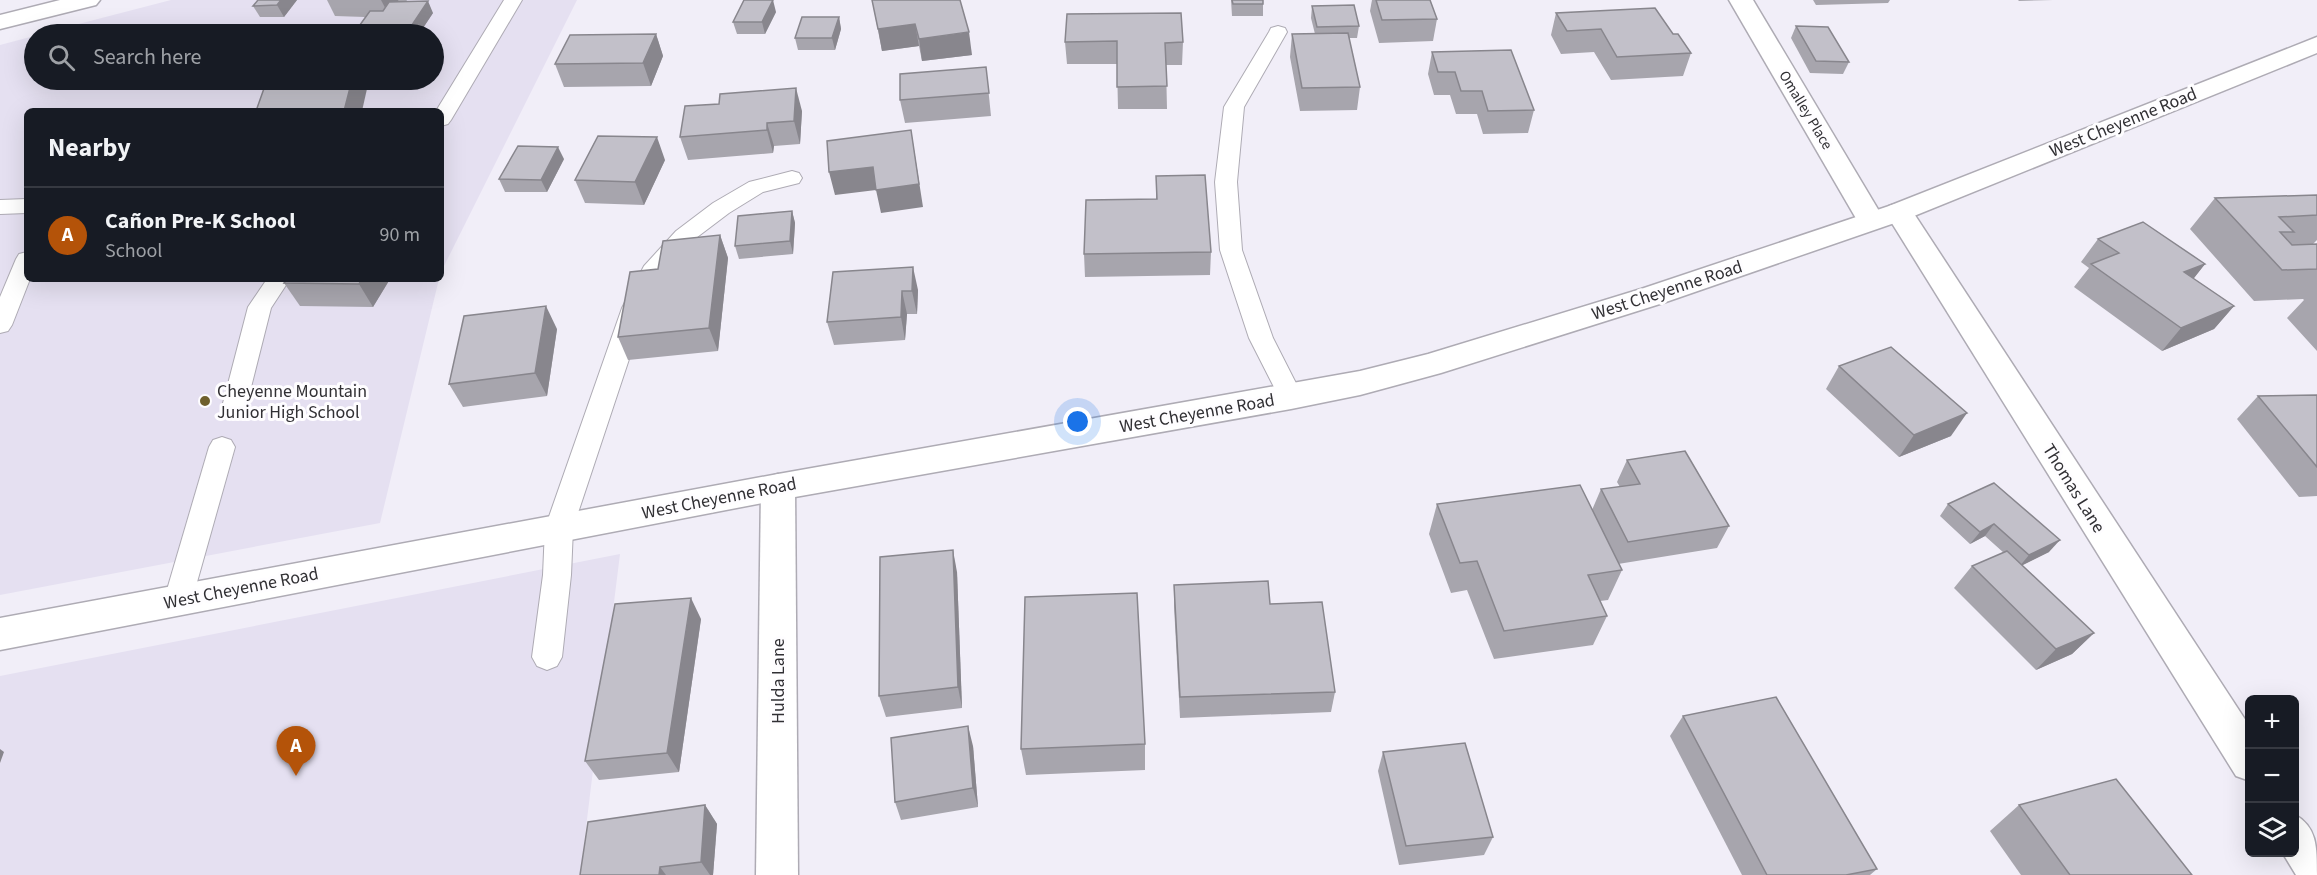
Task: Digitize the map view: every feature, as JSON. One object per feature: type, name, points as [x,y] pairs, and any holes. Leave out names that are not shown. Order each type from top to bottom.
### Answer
[{"type":"main road","points":[[0,22],[88,0]]},
{"type":"main road","name":"Omalley Place","points":[[1741,0],[1885,217]]},
{"type":"main road","name":"West Cheyenne Road","points":[[0,633],[778,487],[1291,397],[1430,365],[1652,296],[1885,217],[2317,44]]},
{"type":"main road","name":"Thomas Lane","points":[[1885,217],[2245,756]]},
{"type":"main road","name":"Hulda Lane","points":[[777,875],[778,487]]},
{"type":"main road","points":[[2299,840],[2317,869]]},
{"type":"lane","points":[[444,115],[513,0]]},
{"type":"lane","points":[[1278,32],[1234,107],[1226,182],[1231,250],[1261,338],[1291,397]]},
{"type":"lane","points":[[547,657],[557,575],[559,528],[634,308],[654,266],[684,236],[721,208],[756,187],[792,178]]},
{"type":"lane","points":[[0,207],[24,206]]},
{"type":"lane","points":[[0,325],[24,266]]},
{"type":"lane","points":[[234,407],[260,307],[277,282]]},
{"type":"lane","points":[[178,600],[222,447]]},
{"type":"shaded area","name":"Cheyenne Mountain Junior High School","points":[[171,0],[577,0],[444,266],[444,108],[24,108],[24,282],[438,282],[380,523],[0,595],[0,45],[24,39],[24,90],[444,90],[444,24],[79,24]]},
{"type":"shaded area","points":[[620,554],[580,875],[0,875],[0,676]]},
{"type":"building","points":[[258,0],[281,0],[277,5],[253,6]]},
{"type":"building","points":[[744,0],[773,0],[762,22],[733,22]]},
{"type":"building","points":[[872,0],[960,0],[969,32],[919,39],[915,24],[878,29]]},
{"type":"building","points":[[1232,0],[1263,0],[1263,4],[1233,4]]},
{"type":"building","points":[[1376,0],[1430,0],[1437,19],[1382,20]]},
{"type":"building","points":[[428,1],[413,24],[361,24],[370,11],[383,11],[389,2]]},
{"type":"building","points":[[1354,5],[1359,26],[1317,27],[1312,6]]},
{"type":"building","points":[[1655,8],[1673,34],[1678,34],[1691,53],[1617,57],[1601,29],[1567,31],[1556,13]]},
{"type":"building","points":[[1181,13],[1183,42],[1165,43],[1167,86],[1117,87],[1117,41],[1065,42],[1067,14]]},
{"type":"building","points":[[802,17],[839,17],[832,38],[795,38]]},
{"type":"building","points":[[1796,26],[1828,27],[1849,62],[1816,61]]},
{"type":"building","points":[[1348,33],[1360,87],[1302,88],[1292,34]]},
{"type":"building","points":[[656,34],[643,63],[555,64],[570,35]]},
{"type":"building","points":[[1511,50],[1534,110],[1488,111],[1482,91],[1461,91],[1455,72],[1438,72],[1432,52]]},
{"type":"building","points":[[986,67],[989,93],[900,100],[900,74]]},
{"type":"building","points":[[796,88],[794,121],[767,123],[767,130],[680,137],[685,106],[719,104],[720,94]]},
{"type":"building","points":[[263,90],[349,90],[345,108],[257,108]]},
{"type":"building","points":[[911,130],[919,184],[876,190],[873,167],[829,172],[827,141]]},
{"type":"building","points":[[598,136],[657,137],[635,182],[575,180]]},
{"type":"building","points":[[518,146],[558,147],[541,180],[499,179]]},
{"type":"building","points":[[1205,175],[1211,252],[1084,254],[1086,200],[1157,199],[1156,176]]},
{"type":"building","points":[[2317,195],[2317,215],[2279,217],[2294,232],[2280,232],[2292,245],[2317,244],[2317,269],[2282,270],[2215,198]]},
{"type":"building","points":[[792,211],[790,241],[735,246],[738,216]]},
{"type":"building","points":[[2143,222],[2205,264],[2184,272],[2234,306],[2181,328],[2091,264],[2119,253],[2098,239]]},
{"type":"building","points":[[720,235],[709,328],[618,337],[630,272],[658,269],[663,241]]},
{"type":"building","points":[[913,267],[912,291],[902,291],[901,317],[827,322],[833,272]]},
{"type":"building","points":[[285,282],[360,282],[359,284]]},
{"type":"building","points":[[546,306],[535,373],[449,384],[464,316]]},
{"type":"building","points":[[1891,347],[1967,413],[1914,435],[1839,366]]},
{"type":"building","points":[[2317,395],[2317,467],[2258,396]]},
{"type":"building","points":[[1685,451],[1729,526],[1628,542],[1601,489],[1640,484],[1627,460]]},
{"type":"building","points":[[1994,483],[2060,540],[2029,555],[1994,524],[1980,532],[1948,504]]},
{"type":"building","points":[[1580,485],[1622,570],[1588,575],[1607,616],[1504,631],[1477,561],[1460,563],[1437,504]]},
{"type":"building","points":[[953,550],[958,687],[879,696],[880,557]]},
{"type":"building","points":[[2007,551],[2094,633],[2056,649],[1972,566]]},
{"type":"building","points":[[1268,581],[1270,604],[1322,602],[1335,692],[1180,697],[1174,585]]},
{"type":"building","points":[[1137,593],[1145,744],[1021,749],[1025,597]]},
{"type":"building","points":[[691,598],[667,753],[585,761],[615,604]]},
{"type":"building","points":[[1776,697],[1877,869],[1846,875],[1767,875],[1683,716]]},
{"type":"building","points":[[968,726],[973,788],[895,802],[891,738]]},
{"type":"building","points":[[1465,743],[1493,837],[1406,846],[1383,752]]},
{"type":"building","points":[[2116,779],[2192,875],[2070,875],[2019,805]]},
{"type":"building","points":[[705,805],[701,862],[660,867],[659,875],[580,875],[588,822]]},
{"type":"place","name":"Cheyenne Mountain Junior High School","points":[[205,401]]},
{"type":"place","name":"Cañon Pre-K School","points":[[296,776]]}]
